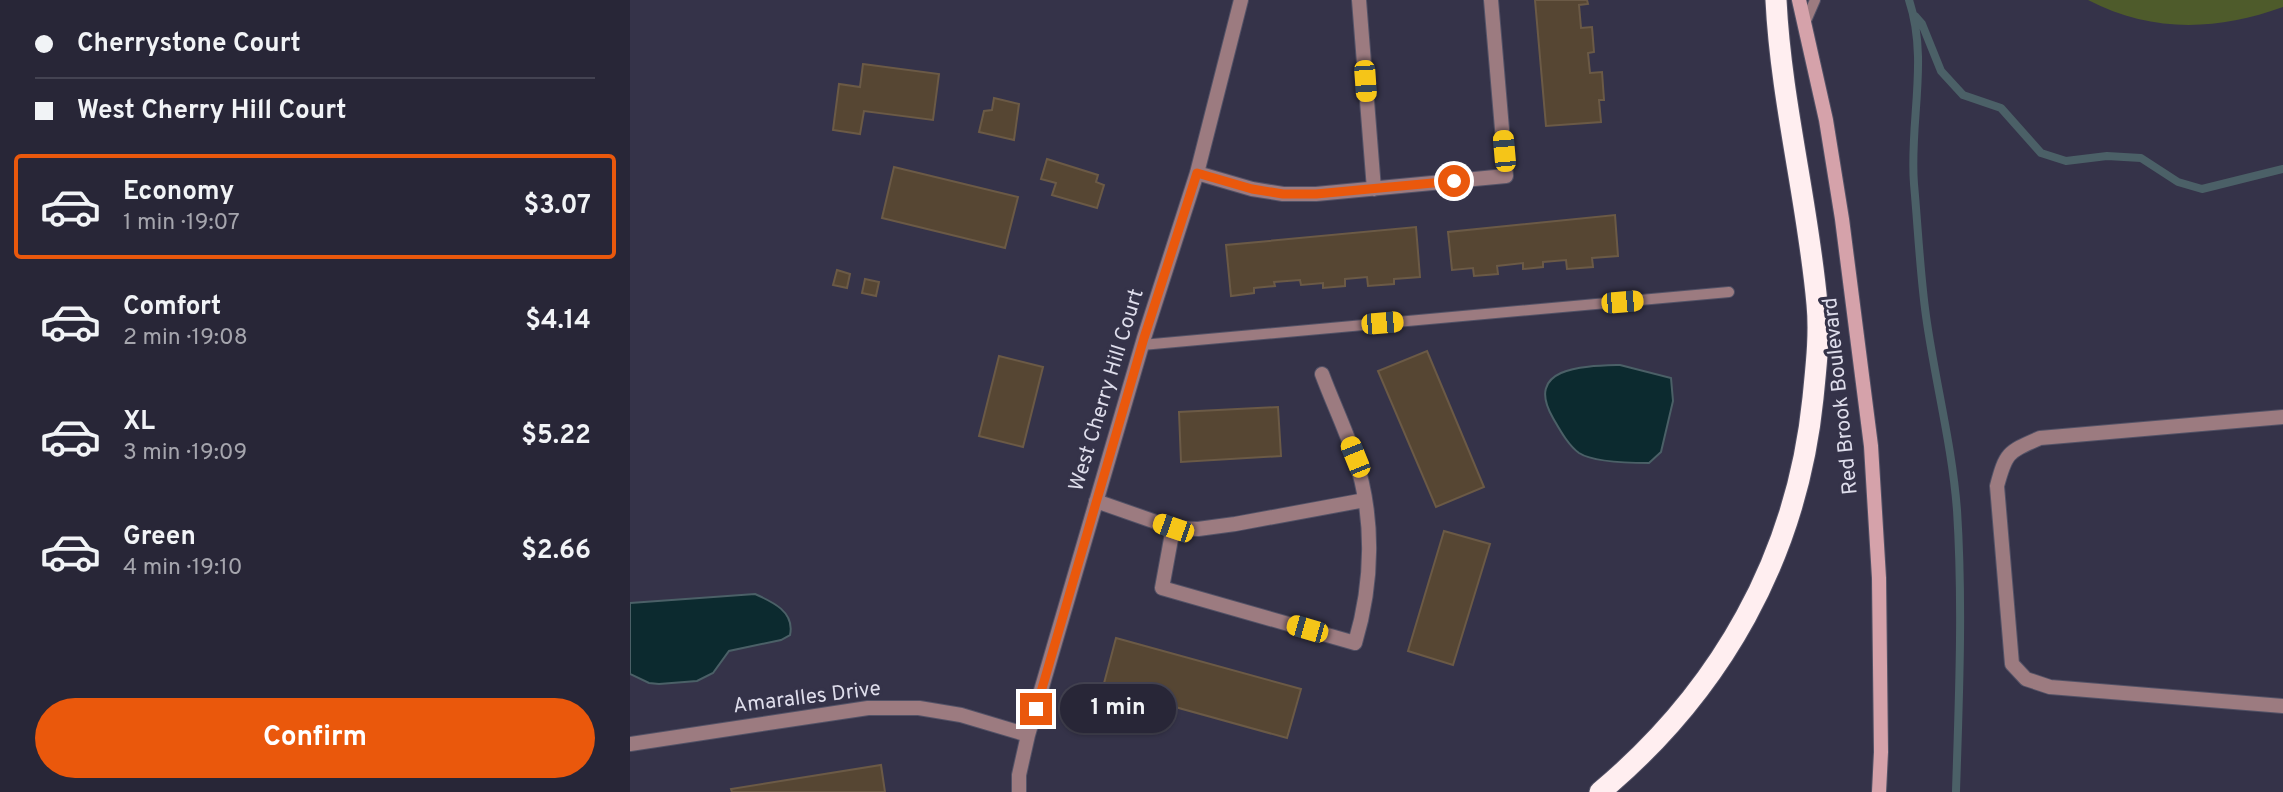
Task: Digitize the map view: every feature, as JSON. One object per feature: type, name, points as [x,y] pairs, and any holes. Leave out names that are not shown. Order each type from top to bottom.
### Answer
[{"type":"highway","points":[[1600,792],[1636,762],[1676,719],[1712,671],[1749,614],[1776,555],[1795,499],[1809,435],[1817,355],[1817,306],[1802,188],[1778,49],[1776,0]]},
{"type":"main road","name":"Red Brook Boulevard","points":[[1799,0],[1826,120],[1842,219],[1871,446],[1879,578],[1879,792]]},
{"type":"street","name":"West Cherry Hill Court","points":[[1019,792],[1019,775],[1028,735],[1142,345],[1197,173],[1241,0]]},
{"type":"street","points":[[1359,0],[1374,189]]},
{"type":"street","points":[[1197,173],[1252,189],[1283,194],[1316,194],[1506,176],[1491,0]]},
{"type":"street","points":[[1173,528],[1162,588],[1355,643],[1364,615],[1368,580],[1369,537],[1365,500],[1355,457],[1322,374]]},
{"type":"street","points":[[2283,417],[2040,438],[2019,447],[2004,459],[1997,486],[2012,664],[2026,679],[2050,687],[2283,706]]},
{"type":"street","points":[[1096,501],[1173,528],[1198,529],[1365,500]]},
{"type":"street","name":"Amaralles Drive","points":[[630,744],[868,708],[919,708],[961,715],[1028,735]]},
{"type":"lane","points":[[1805,23],[1815,0]]},
{"type":"lane","points":[[1142,345],[1729,292]]},
{"type":"green space","points":[[2088,0],[2283,0],[2283,7],[2233,21],[2184,25],[2136,18]]},
{"type":"shaded area","points":[[1620,365],[1671,378],[1673,401],[1661,452],[1649,463],[1603,460],[1579,453],[1561,432],[1546,401],[1546,388],[1552,379],[1562,372],[1591,366]]},
{"type":"shaded area","points":[[755,594],[775,604],[786,614],[791,627],[790,635],[781,640],[729,651],[713,673],[697,681],[649,683],[630,674],[630,603]]},
{"type":"building","points":[[1535,0],[1587,0],[1588,4],[1579,5],[1581,28],[1592,27],[1594,52],[1588,53],[1590,73],[1602,72],[1604,100],[1599,100],[1601,122],[1546,126]]},
{"type":"building","points":[[863,64],[939,74],[933,120],[864,111],[860,134],[833,130],[839,84],[860,87]]},
{"type":"building","points":[[994,98],[1019,104],[1014,140],[979,132],[984,111],[992,110]]},
{"type":"building","points":[[1047,159],[1098,175],[1096,182],[1104,185],[1097,208],[1052,195],[1056,183],[1041,179]]},
{"type":"building","points":[[894,167],[1018,197],[1005,248],[882,218]]},
{"type":"building","points":[[1615,215],[1618,256],[1592,258],[1593,267],[1567,269],[1566,260],[1543,262],[1543,267],[1523,269],[1523,263],[1497,266],[1498,274],[1474,276],[1473,268],[1452,270],[1448,232]]},
{"type":"building","points":[[1416,227],[1420,277],[1394,279],[1394,284],[1368,286],[1367,277],[1345,279],[1345,286],[1323,288],[1323,283],[1301,285],[1300,280],[1274,282],[1275,286],[1254,288],[1254,293],[1231,296],[1226,245]]},
{"type":"building","points":[[837,270],[850,274],[847,288],[833,285]]},
{"type":"building","points":[[865,279],[879,282],[876,296],[862,293]]},
{"type":"building","points":[[1427,351],[1484,487],[1436,507],[1378,371]]},
{"type":"building","points":[[999,356],[1043,367],[1023,447],[979,436]]},
{"type":"building","points":[[1278,407],[1281,456],[1181,462],[1179,412]]},
{"type":"building","points":[[1444,531],[1490,544],[1453,665],[1408,651]]},
{"type":"building","points":[[1116,638],[1301,689],[1287,738],[1103,687]]},
{"type":"building","points":[[881,765],[885,792],[732,792],[731,789]]},
{"type":"waterway","points":[[1909,0],[1918,45],[1913,161],[1922,283],[1957,510],[1960,616],[1956,791]]},
{"type":"waterway","points":[[1915,16],[1922,24],[1941,71],[1963,95],[2001,108],[2041,153],[2066,161],[2107,156],[2141,158],[2178,182],[2202,189],[2283,169]]},
{"type":"route","points":[[1036,709],[1144,338],[1197,173],[1252,189],[1283,194],[1316,194],[1454,181]]}]
